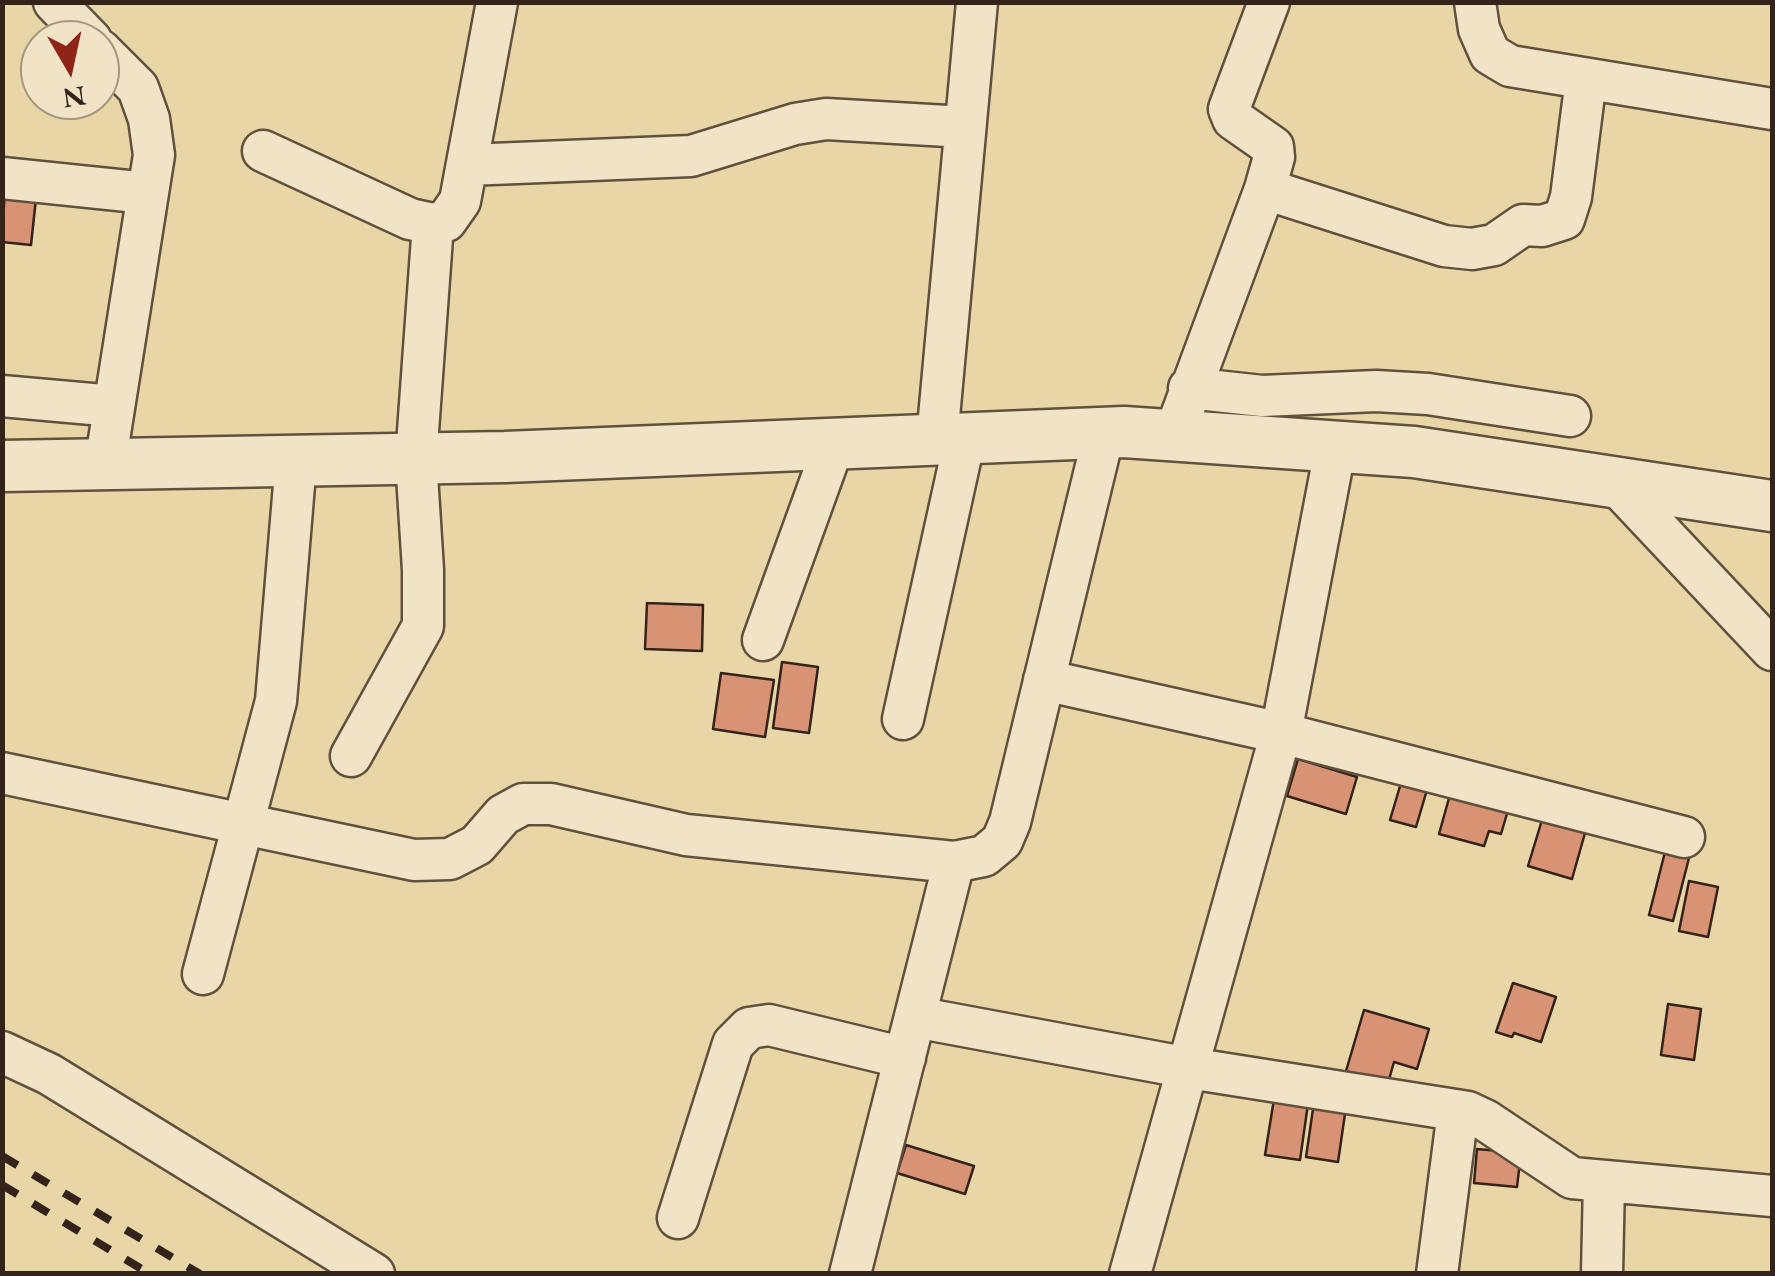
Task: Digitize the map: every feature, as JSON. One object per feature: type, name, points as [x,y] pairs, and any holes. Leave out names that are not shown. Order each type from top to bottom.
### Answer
[{"type":"street","points":[[54,2],[72,20]]},
{"type":"street","points":[[263,152],[410,219],[433,224],[446,221],[460,200],[497,2]]},
{"type":"street","points":[[903,719],[951,439],[976,2]]},
{"type":"street","points":[[1174,434],[1274,157],[1273,146],[1233,118],[1229,108],[1269,2]]},
{"type":"street","points":[[1476,2],[1479,28],[1490,54],[1510,66],[1772,109]]},
{"type":"street","points":[[105,465],[154,155],[150,120],[138,88],[120,70]]},
{"type":"street","points":[[1265,189],[1444,246],[1494,245],[1522,226],[1542,226],[1564,219],[1571,197],[1586,79]]},
{"type":"street","points":[[467,165],[691,156],[795,124],[826,119],[966,127]]},
{"type":"street","points":[[2,178],[147,194]]},
{"type":"street","points":[[351,756],[423,626],[416,458],[433,224]]},
{"type":"street","points":[[1189,388],[1262,396],[1376,391],[1428,394],[1570,416]]},
{"type":"street","points":[[2,396],[114,406]]},
{"type":"street","points":[[2,773],[414,860],[450,859],[476,845],[503,816],[523,804],[551,804],[686,835],[954,862],[984,856],[1002,841],[1010,822],[1104,433]]},
{"type":"street","points":[[2,466],[416,458],[1104,433],[1174,434],[1414,452],[1772,506]]},
{"type":"street","points":[[762,640],[834,444]]},
{"type":"street","points":[[1130,1274],[1281,733],[1336,446]]},
{"type":"street","points":[[203,974],[276,701],[296,461]]},
{"type":"street","points":[[1614,480],[1772,650]]},
{"type":"street","points":[[1044,680],[1281,733],[1684,837]]},
{"type":"street","points":[[850,1274],[954,862]]},
{"type":"street","points":[[916,1017],[1189,1068],[1458,1110],[1485,1120],[1572,1178],[1772,1196]]},
{"type":"street","points":[[678,1218],[733,1044],[748,1028],[769,1025],[905,1058]]},
{"type":"street","points":[[2,1052],[49,1074],[374,1274]]},
{"type":"street","points":[[1438,1274],[1458,1110]]},
{"type":"street","points":[[1602,1274],[1604,1181]]},
{"type":"building","points":[[5,186],[37,189],[31,245],[2,242]]},
{"type":"building","points":[[647,603],[703,605],[702,651],[645,649]]},
{"type":"building","points":[[782,662],[818,667],[809,733],[773,728]]},
{"type":"building","points":[[721,673],[774,680],[765,737],[713,729]]},
{"type":"building","points":[[1298,759],[1357,777],[1346,814],[1287,796]]},
{"type":"building","points":[[1403,776],[1429,783],[1416,827],[1390,820]]},
{"type":"building","points":[[1451,791],[1509,807],[1501,834],[1489,831],[1484,846],[1439,834]]},
{"type":"building","points":[[1542,820],[1585,833],[1572,879],[1528,866]]},
{"type":"building","points":[[1666,848],[1690,854],[1673,921],[1649,915]]},
{"type":"building","points":[[1689,881],[1718,887],[1708,937],[1679,931]]},
{"type":"building","points":[[1513,983],[1556,997],[1541,1042],[1496,1032]]},
{"type":"building","points":[[1668,1004],[1701,1009],[1694,1060],[1661,1055]]},
{"type":"building","points":[[1364,1010],[1429,1029],[1417,1069],[1394,1062],[1388,1083],[1346,1071]]},
{"type":"building","points":[[1274,1099],[1308,1104],[1300,1160],[1265,1155]]},
{"type":"building","points":[[1314,1102],[1346,1107],[1338,1162],[1306,1157]]},
{"type":"building","points":[[906,1145],[974,1166],[965,1194],[897,1173]]},
{"type":"building","points":[[1477,1149],[1521,1153],[1517,1187],[1474,1183]]},
{"type":"railway","points":[[2,1156],[200,1274]]},
{"type":"railway","points":[[2,1185],[150,1274]]}]
